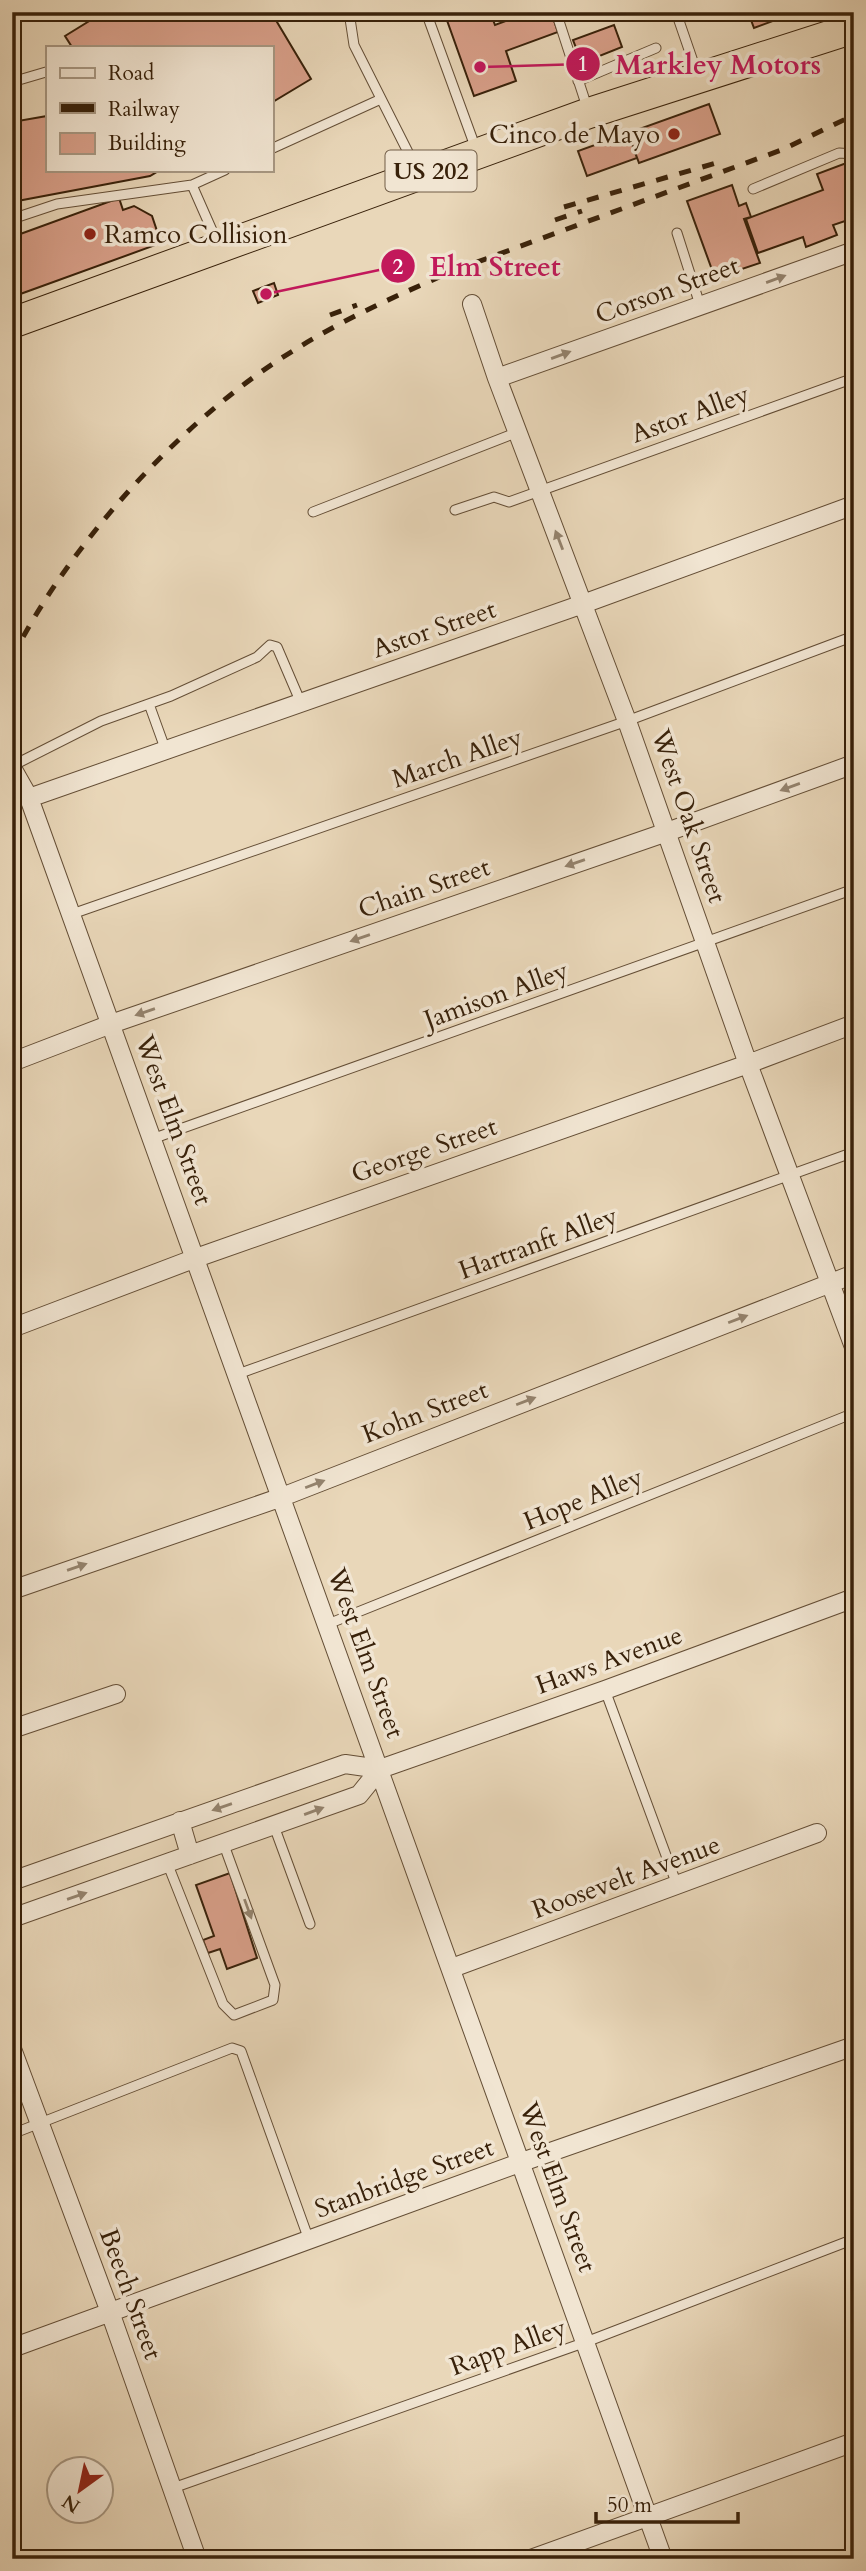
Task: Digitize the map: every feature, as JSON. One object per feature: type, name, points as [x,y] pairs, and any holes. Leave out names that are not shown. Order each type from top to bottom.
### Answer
[{"type":"highway","name":"US 202","points":[[12,323],[589,113],[854,28]]},
{"type":"street","name":"Corson Street","points":[[497,378],[854,251]]},
{"type":"street","name":"West Oak Street","points":[[472,304],[497,378],[627,721],[748,1064],[854,1346]]},
{"type":"street","name":"Astor Street","points":[[29,798],[583,604],[854,505]]},
{"type":"street","name":"Chain Street","points":[[12,1062],[111,1024],[667,832],[854,764]]},
{"type":"street","name":"West Elm Street","points":[[12,767],[29,798],[72,914],[663,2559]]},
{"type":"street","name":"George Street","points":[[12,1328],[196,1258],[748,1064],[854,1024]]},
{"type":"street","name":"Kohn Street","points":[[12,1590],[282,1497],[854,1275]]},
{"type":"street","name":"Haws Avenue","points":[[12,1881],[345,1764],[380,1769],[854,1598]]},
{"type":"street","points":[[12,1729],[116,1694]]},
{"type":"street","points":[[12,1918],[168,1865],[359,1795],[380,1769]]},
{"type":"street","points":[[180,1821],[191,1855]]},
{"type":"street","name":"Roosevelt Avenue","points":[[452,1968],[817,1833]]},
{"type":"street","name":"Stanbridge Street","points":[[12,2348],[522,2162],[854,2046]]},
{"type":"street","name":"Beech Street","points":[[12,2049],[110,2312],[197,2559]]},
{"type":"street","points":[[531,2559],[854,2442]]},
{"type":"lane","points":[[349,12],[354,45],[419,175]]},
{"type":"lane","points":[[426,12],[477,154]]},
{"type":"lane","points":[[556,12],[589,113]]},
{"type":"lane","points":[[676,12],[699,78]]},
{"type":"lane","points":[[578,81],[656,48]]},
{"type":"lane","points":[[12,82],[46,72]]},
{"type":"lane","points":[[273,148],[381,99]]},
{"type":"lane","points":[[753,189],[839,153],[854,154]]},
{"type":"lane","points":[[12,219],[57,204],[192,185],[221,172]]},
{"type":"lane","points":[[192,185],[220,248]]},
{"type":"lane","points":[[677,233],[700,305]]},
{"type":"lane","name":"Astor Alley","points":[[455,510],[494,497],[509,502],[854,378]]},
{"type":"lane","points":[[313,512],[518,432]]},
{"type":"lane","name":"March Alley","points":[[72,914],[627,721],[854,636]]},
{"type":"lane","points":[[12,767],[101,721],[149,704],[257,657],[270,645],[277,646],[301,703]]},
{"type":"lane","points":[[149,704],[166,751]]},
{"type":"lane","name":"Jamison Alley","points":[[152,1139],[854,889]]},
{"type":"lane","name":"Hartranft Alley","points":[[238,1374],[854,1152]]},
{"type":"lane","name":"Hope Alley","points":[[328,1624],[854,1413]]},
{"type":"lane","points":[[605,1690],[677,1886]]},
{"type":"lane","points":[[274,1826],[310,1924]]},
{"type":"lane","points":[[168,1865],[223,2004],[234,2015],[273,2000],[275,1985],[224,1845]]},
{"type":"lane","points":[[12,2134],[232,2048],[241,2051],[309,2240]]},
{"type":"lane","name":"Rapp Alley","points":[[173,2488],[586,2342],[854,2239]]},
{"type":"building","points":[[104,12],[271,12],[311,79],[273,102],[273,46],[71,46],[65,36]]},
{"type":"building","points":[[444,12],[490,12],[495,25],[506,21],[503,12],[551,12],[558,32],[506,51],[516,81],[474,96]]},
{"type":"building","points":[[748,12],[797,12],[754,28]]},
{"type":"building","points":[[614,25],[622,47],[582,63],[573,40]]},
{"type":"building","name":"Cinco de Mayo","points":[[709,104],[720,134],[639,163],[628,133]]},
{"type":"building","points":[[46,116],[46,172],[157,172],[150,176],[12,202],[12,122]]},
{"type":"building","points":[[628,133],[637,158],[587,176],[578,151]]},
{"type":"building","points":[[849,162],[854,175],[854,218],[833,225],[837,235],[806,247],[803,237],[758,253],[746,219],[823,190],[817,174]]},
{"type":"building","points":[[732,185],[739,206],[746,203],[751,217],[744,219],[760,263],[715,278],[687,201]]},
{"type":"building","points":[[119,198],[123,210],[134,206],[152,216],[161,243],[12,297],[12,237]]},
{"type":"building","points":[[274,283],[278,295],[258,303],[253,291]]},
{"type":"building","points":[[230,1873],[257,1958],[227,1969],[220,1949],[208,1953],[203,1940],[214,1936],[196,1885]]},
{"type":"railway","points":[[453,271],[784,149],[854,115]]},
{"type":"railway","points":[[564,207],[723,161]]},
{"type":"railway","points":[[555,220],[582,211]]},
{"type":"railway","points":[[12,658],[36,614],[98,527],[134,485],[213,409],[254,377],[316,337],[377,305],[462,267]]},
{"type":"railway","points":[[330,315],[357,305]]},
{"type":"place","name":"Markley Motors","points":[[480,67]]},
{"type":"place","name":"Cinco de Mayo","points":[[674,134]]},
{"type":"place","name":"Ramco Collision","points":[[90,234]]},
{"type":"place","name":"Elm Street","points":[[266,294]]}]
